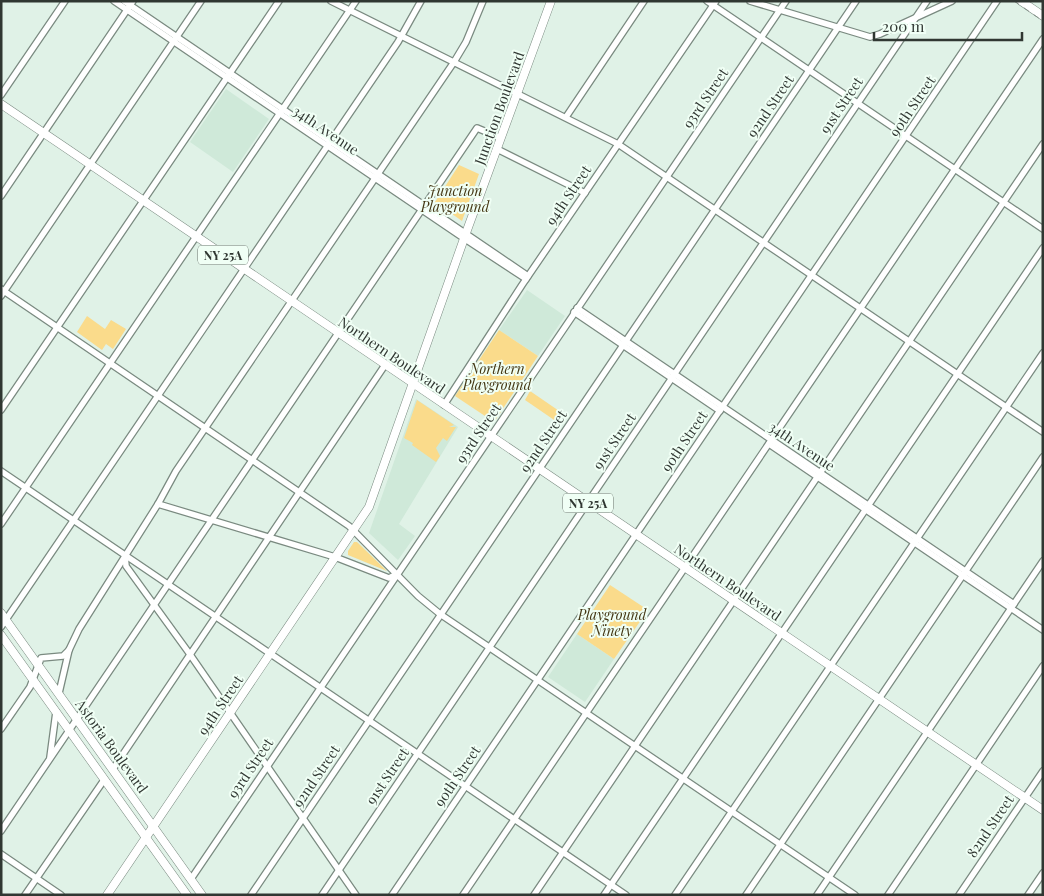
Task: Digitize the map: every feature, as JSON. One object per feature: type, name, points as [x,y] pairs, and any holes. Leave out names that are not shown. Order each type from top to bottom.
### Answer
[{"type":"main road","name":"Junction Boulevard","points":[[353,530],[369,507],[551,1]]},
{"type":"main road","points":[[1024,3],[1043,16]]},
{"type":"main road","name":"Northern Boulevard","points":[[1,104],[1043,810]]},
{"type":"main road","name":"94th Street","points":[[107,895],[353,530]]},
{"type":"main road","name":"Astoria Boulevard","points":[[3,620],[59,693],[202,895]]},
{"type":"main road","name":"Astoria Boulevard","points":[[1,635],[183,893]]},
{"type":"street","points":[[1,95],[65,1]]},
{"type":"street","name":"34th Avenue","points":[[114,1],[130,6]]},
{"type":"street","name":"34th Avenue","points":[[124,1],[175,40],[527,277]]},
{"type":"street","points":[[201,1],[2,292],[330,512],[353,530],[422,600],[440,614],[855,895]]},
{"type":"street","points":[[1,410],[278,1]]},
{"type":"street","points":[[331,1],[618,144],[1043,432]]},
{"type":"street","points":[[1,524],[356,1]]},
{"type":"street","points":[[3,620],[158,396],[402,36],[421,1]]},
{"type":"street","points":[[59,693],[69,650],[78,629],[158,504],[176,471],[454,62],[466,42],[483,1]]},
{"type":"street","points":[[566,117],[644,1]]},
{"type":"street","points":[[707,1],[714,3],[809,71],[1043,229]]},
{"type":"street","points":[[750,1],[870,37],[915,19],[952,1]]},
{"type":"street","name":"93rd Street","points":[[191,879],[786,1]]},
{"type":"street","name":"92nd Street","points":[[251,895],[856,1]]},
{"type":"street","name":"91st Street","points":[[322,895],[927,1]]},
{"type":"street","name":"90th Street","points":[[392,895],[997,1]]},
{"type":"street","name":"94th Street","points":[[444,405],[527,277],[714,3]]},
{"type":"street","points":[[1,196],[130,6]]},
{"type":"street","points":[[464,895],[1043,39]]},
{"type":"street","points":[[1,831],[478,128],[501,138]]},
{"type":"street","points":[[534,895],[1043,144]]},
{"type":"street","points":[[497,149],[585,193]]},
{"type":"street","points":[[604,895],[1043,248]]},
{"type":"street","name":"34th Avenue","points":[[576,310],[964,573],[1043,630]]},
{"type":"street","points":[[675,895],[1043,352]]},
{"type":"street","points":[[113,769],[189,653],[385,365]]},
{"type":"street","points":[[746,895],[1043,457]]},
{"type":"street","points":[[1,471],[626,895]]},
{"type":"street","points":[[158,504],[335,558],[389,578],[397,574]]},
{"type":"street","points":[[125,556],[126,566],[189,653],[356,895]]},
{"type":"street","points":[[817,895],[1043,561]]},
{"type":"street","points":[[1,729],[30,687],[41,658],[63,656],[69,650]]},
{"type":"street","points":[[888,895],[1043,666]]},
{"type":"street","points":[[50,760],[56,712]]},
{"type":"street","name":"82nd Street","points":[[959,895],[1043,771]]},
{"type":"street","points":[[26,895],[104,780]]},
{"type":"street","points":[[1,854],[61,895]]},
{"type":"street","points":[[1028,895],[1043,873]]},
{"type":"shaded area","points":[[226,89],[269,119],[233,172],[190,142]]},
{"type":"shaded area","points":[[527,290],[565,316],[538,356],[499,330]]},
{"type":"shaded area","points":[[416,399],[458,427],[399,524],[415,536],[398,560],[369,533]]},
{"type":"shaded area","points":[[577,634],[614,659],[585,702],[548,677]]},
{"type":"green space","name":"Junction Playground","points":[[459,165],[479,174],[462,221],[435,202]]},
{"type":"green space","points":[[87,316],[105,329],[111,320],[126,329],[113,349],[106,344],[102,350],[77,332]]},
{"type":"green space","name":"Northern Playground","points":[[499,330],[538,356],[494,422],[455,396]]},
{"type":"green space","points":[[530,391],[565,415],[560,424],[525,400]]},
{"type":"green space","points":[[417,400],[454,425],[449,427],[456,427],[447,441],[443,438],[436,448],[440,456],[436,462],[404,438]]},
{"type":"green space","points":[[354,542],[357,542],[387,571],[348,555],[348,551]]},
{"type":"green space","name":"Playground Ninety","points":[[610,585],[648,610],[614,659],[577,634]]},
{"type":"railway","points":[[1014,1],[1043,21]]}]
